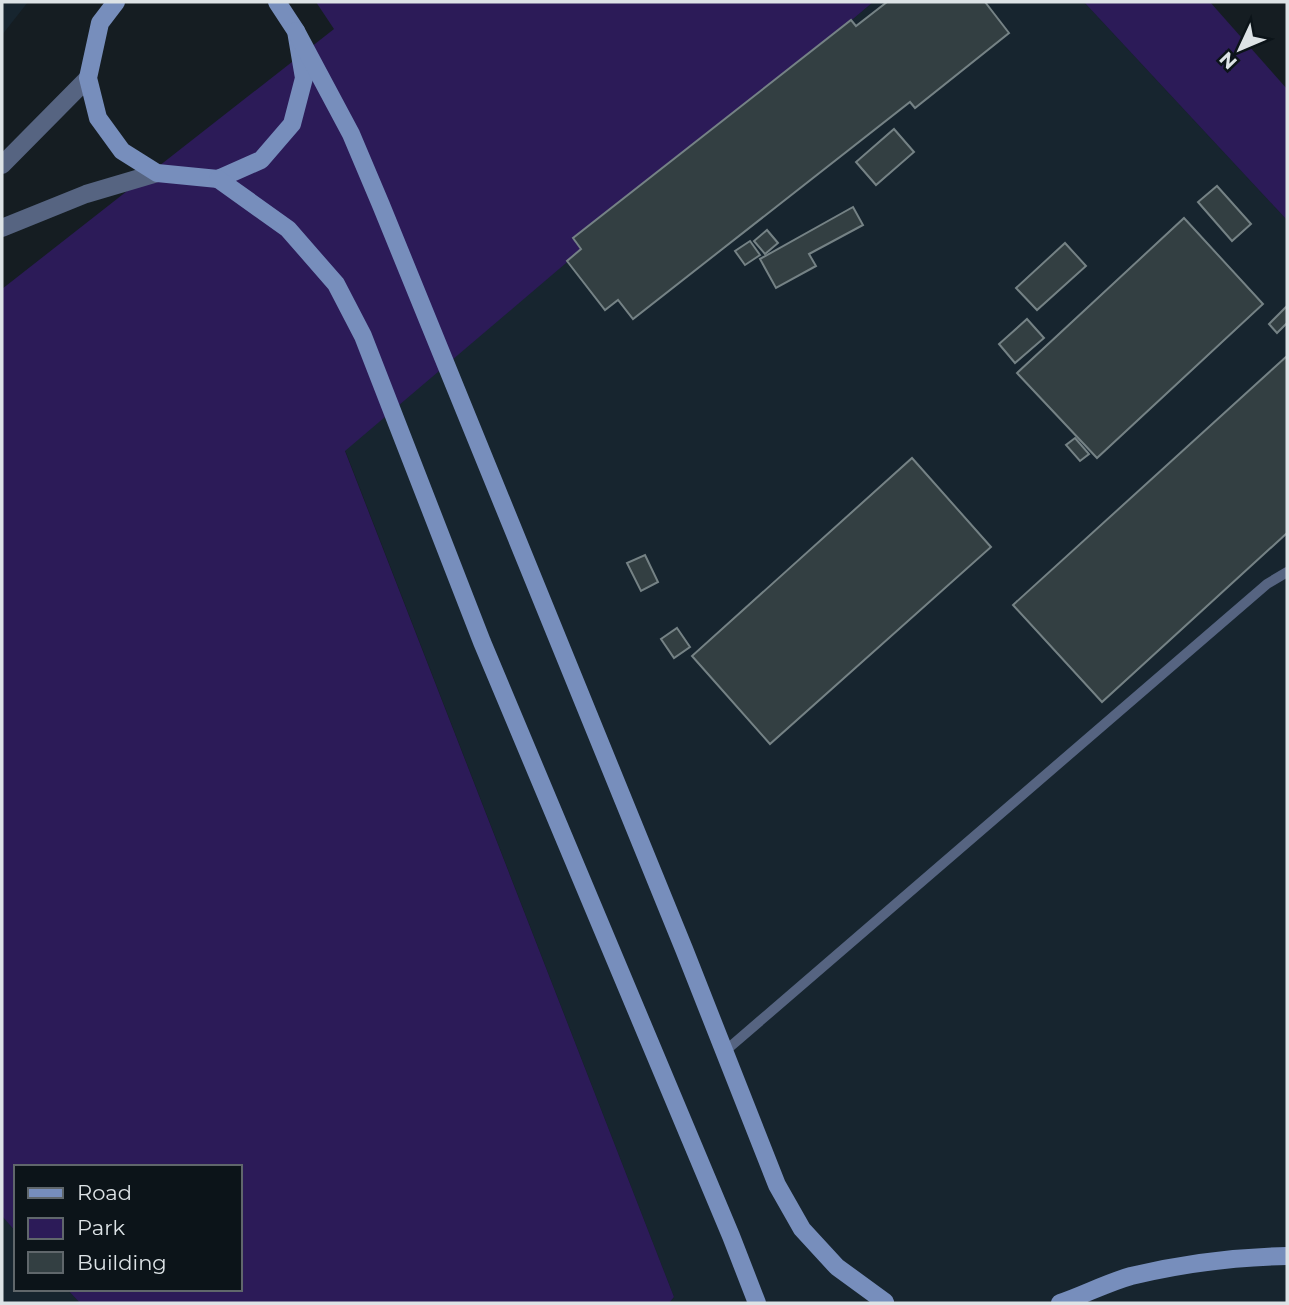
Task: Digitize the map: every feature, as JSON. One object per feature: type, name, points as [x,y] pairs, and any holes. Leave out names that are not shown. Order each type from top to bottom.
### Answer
[{"type":"street","points":[[102,2],[88,78],[98,118],[122,151],[157,173]]},
{"type":"street","points":[[100,23],[116,2]]},
{"type":"street","points":[[277,2],[296,31],[351,134],[376,193],[777,1185],[802,1229],[836,1267],[887,1303]]},
{"type":"street","points":[[2,228],[86,194],[157,173],[218,179],[261,160],[292,124],[304,78],[296,31]]},
{"type":"street","points":[[2,165],[88,78]]},
{"type":"street","points":[[218,179],[288,229],[336,284],[363,336],[487,654],[757,1303]]},
{"type":"street","points":[[1061,1303],[1098,1286],[1132,1276],[1259,1256],[1287,1256]]},
{"type":"street","points":[[864,1303],[887,1303]]},
{"type":"lane","points":[[724,1052],[1257,593],[1287,572]]},
{"type":"shaded area","points":[[2,2],[28,2],[2,35]]},
{"type":"shaded area","points":[[873,2],[1084,2],[1287,220],[1287,1303],[669,1303],[674,1297],[345,450]]},
{"type":"shaded area","points":[[2,1216],[14,1230],[14,1291],[69,1291],[80,1303],[2,1303]]},
{"type":"green space","points":[[316,2],[873,2],[345,451],[674,1297],[669,1303],[80,1303],[69,1291],[242,1291],[242,1165],[14,1165],[14,1230],[2,1216],[2,289],[334,29]]},
{"type":"green space","points":[[1084,2],[1210,2],[1287,89],[1287,220]]},
{"type":"building","points":[[887,2],[985,2],[1009,33],[915,108],[910,102],[633,319],[618,300],[605,310],[567,261],[581,249],[573,238],[851,20],[856,26]]},
{"type":"building","points":[[894,129],[914,152],[876,185],[856,162]]},
{"type":"building","points":[[1217,186],[1251,224],[1232,241],[1198,202]]},
{"type":"building","points":[[853,207],[863,225],[809,254],[816,266],[776,288],[760,259]]},
{"type":"building","points":[[1184,218],[1263,304],[1097,458],[1017,373]]},
{"type":"building","points":[[767,230],[778,243],[765,254],[754,241]]},
{"type":"building","points":[[750,241],[760,255],[745,265],[735,251]]},
{"type":"building","points":[[1065,243],[1086,266],[1037,310],[1016,288]]},
{"type":"building","points":[[1287,306],[1287,323],[1277,333],[1269,324]]},
{"type":"building","points":[[1027,319],[1044,338],[1015,363],[999,344]]},
{"type":"building","points":[[1287,356],[1287,533],[1102,702],[1013,605]]},
{"type":"building","points":[[1075,438],[1089,454],[1080,461],[1066,445]]},
{"type":"building","points":[[912,458],[991,547],[770,744],[692,656]]},
{"type":"building","points":[[645,555],[658,582],[641,591],[627,563]]},
{"type":"building","points":[[677,628],[690,647],[674,658],[661,639]]}]
